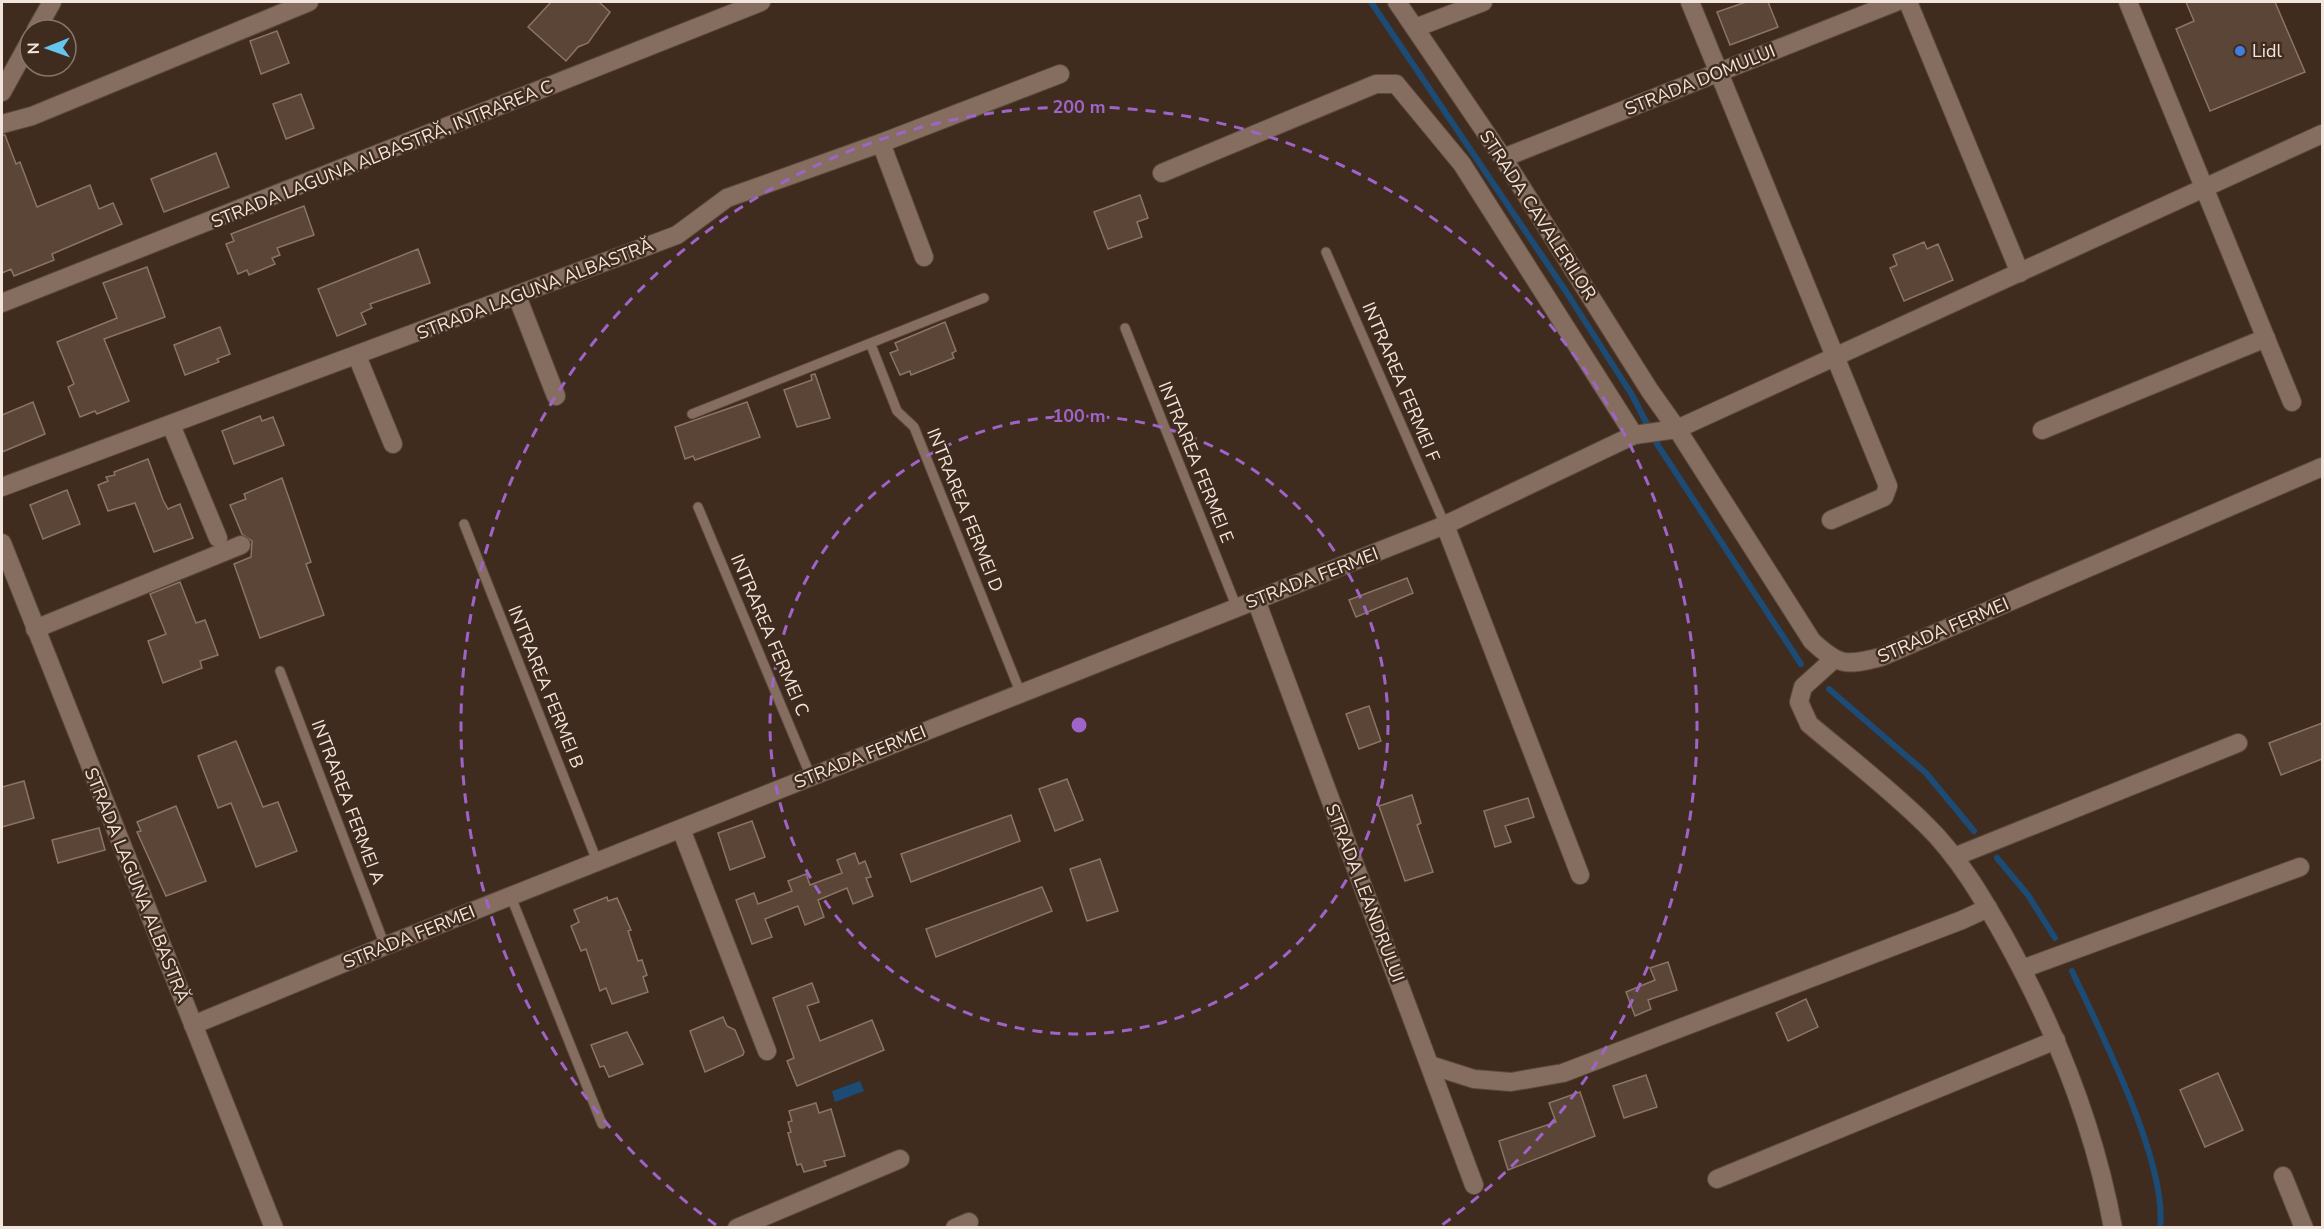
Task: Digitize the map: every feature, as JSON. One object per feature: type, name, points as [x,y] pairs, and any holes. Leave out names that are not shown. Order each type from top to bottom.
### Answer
[{"type":"street","points":[[43,18],[52,2]]},
{"type":"street","points":[[2,124],[32,116],[309,2]]},
{"type":"street","name":"STRADA LAGUNA ALBASTRĂ, INTRAREA C","points":[[2,303],[761,2]]},
{"type":"street","name":"STRADA CAVALERILOR","points":[[1397,2],[1503,158],[1650,391],[1668,429]]},
{"type":"street","points":[[1415,28],[1483,2]]},
{"type":"street","points":[[1690,2],[1888,486],[1884,498],[1830,519]]},
{"type":"street","name":"STRADA DOMULUI","points":[[1503,158],[1896,2]]},
{"type":"street","points":[[1908,2],[2020,273]]},
{"type":"street","points":[[2128,2],[2292,402]]},
{"type":"street","points":[[2,92],[18,63]]},
{"type":"street","name":"STRADA LAGUNA ALBASTRĂ","points":[[2,487],[677,235],[727,198],[881,143],[1060,74]]},
{"type":"street","points":[[1162,173],[1376,84],[1396,84],[1462,164],[1634,435]]},
{"type":"street","name":"STRADA FERMEI","points":[[193,1025],[597,861],[1445,525],[1634,435],[1668,429],[1835,357],[2322,134]]},
{"type":"street","points":[[881,143],[924,257]]},
{"type":"street","points":[[517,296],[556,396]]},
{"type":"street","points":[[2042,430],[2266,338]]},
{"type":"street","points":[[357,356],[393,444]]},
{"type":"street","points":[[171,425],[218,538]]},
{"type":"street","points":[[1668,429],[1812,641],[1833,660],[1803,687],[1799,702],[1809,724],[1926,825],[1954,857],[1988,908],[2022,969],[2068,1066],[2093,1142],[2113,1227]]},
{"type":"street","name":"STRADA FERMEI","points":[[1833,660],[1858,663],[1881,657],[2322,467]]},
{"type":"street","points":[[1445,525],[1580,874]]},
{"type":"street","name":"STRADA LAGUNA ALBASTRĂ","points":[[2,543],[274,1227]]},
{"type":"street","points":[[35,629],[241,545]]},
{"type":"street","name":"STRADA LEANDRULUI","points":[[1256,600],[1474,1185]]},
{"type":"street","points":[[1954,857],[2238,743]]},
{"type":"street","points":[[681,829],[767,1051]]},
{"type":"street","points":[[2022,969],[2300,867]]},
{"type":"street","points":[[1430,1065],[1474,1079],[1511,1082],[1563,1073],[1988,908]]},
{"type":"street","points":[[1717,1179],[2056,1040]]},
{"type":"street","points":[[737,1227],[900,1159]]},
{"type":"street","points":[[2283,1176],[2304,1227]]},
{"type":"lane","name":"INTRAREA FERMEI F","points":[[1326,252],[1445,525]]},
{"type":"lane","points":[[692,414],[871,345],[984,298]]},
{"type":"lane","name":"INTRAREA FERMEI E","points":[[1125,328],[1237,608]]},
{"type":"lane","name":"INTRAREA FERMEI D","points":[[871,345],[897,411],[914,427],[1021,694]]},
{"type":"lane","name":"INTRAREA FERMEI C","points":[[698,507],[811,777]]},
{"type":"lane","name":"INTRAREA FERMEI B","points":[[464,524],[597,861]]},
{"type":"lane","name":"INTRAREA FERMEI A","points":[[280,670],[385,946]]},
{"type":"lane","points":[[511,897],[602,1125]]},
{"type":"water","points":[[860,1081],[864,1091],[835,1102],[832,1091]]},
{"type":"building","points":[[551,2],[599,2],[610,12],[588,43],[578,47],[566,61],[528,27]]},
{"type":"building","points":[[1746,2],[1768,2],[1778,27],[1730,45],[1717,12]]},
{"type":"building","name":"Lidl","points":[[2186,2],[2275,2],[2305,72],[2210,111],[2176,29],[2194,21]]},
{"type":"building","points":[[277,31],[289,63],[261,74],[250,41]]},
{"type":"building","points":[[301,94],[314,128],[286,139],[273,104]]},
{"type":"building","points":[[2,135],[5,135],[16,164],[20,162],[37,207],[90,185],[99,209],[113,203],[122,224],[52,254],[54,260],[14,276],[11,269],[2,273]]},
{"type":"building","points":[[216,153],[229,187],[164,212],[151,179]]},
{"type":"building","points":[[1140,195],[1148,218],[1137,222],[1142,237],[1108,249],[1094,212]]},
{"type":"building","points":[[304,206],[314,235],[277,248],[280,255],[272,258],[275,264],[249,275],[247,270],[238,274],[226,244],[234,241],[231,234]]},
{"type":"building","points":[[1924,242],[1927,249],[1938,244],[1953,280],[1904,301],[1890,268],[1897,265],[1893,255]]},
{"type":"building","points":[[418,249],[430,283],[370,304],[372,308],[361,313],[366,324],[337,336],[318,289]]},
{"type":"building","points":[[147,267],[165,317],[104,339],[129,401],[97,414],[95,411],[80,417],[68,387],[74,384],[57,342],[117,318],[103,283]]},
{"type":"building","points":[[945,322],[956,351],[952,353],[954,358],[911,375],[910,371],[900,375],[890,353],[898,350],[895,343]]},
{"type":"building","points":[[220,327],[230,354],[217,359],[219,362],[185,375],[174,345]]},
{"type":"building","points":[[815,374],[830,418],[797,427],[784,390],[812,380],[811,375]]},
{"type":"building","points":[[33,402],[45,434],[2,452],[2,415]]},
{"type":"building","points":[[747,402],[760,437],[695,460],[693,456],[685,459],[675,427]]},
{"type":"building","points":[[260,416],[262,421],[273,417],[284,445],[234,464],[222,431]]},
{"type":"building","points":[[148,459],[168,509],[180,504],[193,538],[154,552],[135,503],[108,511],[98,485],[108,481],[106,477],[115,475],[114,472]]},
{"type":"building","points":[[282,478],[311,562],[306,564],[324,615],[260,638],[234,564],[251,557],[252,541],[242,534],[230,505],[246,499],[244,494]]},
{"type":"building","points":[[67,490],[80,524],[43,539],[30,505]]},
{"type":"building","points":[[1407,578],[1413,593],[1356,617],[1349,600]]},
{"type":"building","points":[[180,582],[196,623],[205,620],[218,655],[200,661],[202,668],[163,683],[148,641],[166,634],[150,594]]},
{"type":"building","points":[[1369,706],[1381,741],[1359,749],[1346,714]]},
{"type":"building","points":[[2322,723],[2322,759],[2281,775],[2269,743]]},
{"type":"building","points":[[236,741],[263,807],[278,802],[297,851],[256,867],[231,803],[218,808],[198,756]]},
{"type":"building","points":[[1067,779],[1083,820],[1055,831],[1039,789]]},
{"type":"building","points":[[24,781],[34,818],[2,827],[2,787]]},
{"type":"building","points":[[1412,795],[1421,823],[1417,825],[1433,872],[1405,881],[1379,806]]},
{"type":"building","points":[[1528,798],[1534,817],[1505,826],[1511,842],[1495,847],[1484,811]]},
{"type":"building","points":[[176,806],[206,881],[166,896],[137,832],[141,831],[137,822]]},
{"type":"building","points":[[1011,815],[1020,841],[911,882],[901,854]]},
{"type":"building","points":[[752,821],[765,857],[730,870],[718,833]]},
{"type":"building","points":[[99,828],[105,850],[58,863],[52,840]]},
{"type":"building","points":[[855,853],[859,864],[865,861],[871,877],[866,878],[873,896],[853,904],[847,888],[818,900],[824,917],[805,925],[798,906],[765,919],[772,937],[752,944],[736,900],[754,893],[758,904],[792,891],[788,881],[806,874],[810,885],[842,873],[837,860]]},
{"type":"building","points":[[1100,859],[1118,911],[1087,921],[1070,869]]},
{"type":"building","points":[[1042,887],[1052,911],[936,957],[926,929]]},
{"type":"building","points":[[607,897],[608,901],[617,898],[631,930],[628,931],[638,961],[642,960],[647,975],[643,977],[648,992],[612,1004],[606,988],[600,991],[586,949],[581,951],[571,926],[579,922],[574,910]]},
{"type":"building","points":[[1668,962],[1677,990],[1648,1000],[1651,1009],[1635,1016],[1626,992],[1655,980],[1650,968]]},
{"type":"building","points":[[812,983],[819,1002],[807,1006],[820,1041],[872,1020],[884,1050],[797,1086],[787,1061],[794,1058],[773,998]]},
{"type":"building","points":[[1806,999],[1818,1027],[1788,1041],[1776,1013]]},
{"type":"building","points":[[723,1017],[727,1026],[735,1030],[744,1052],[743,1055],[705,1072],[690,1031]]},
{"type":"building","points":[[627,1032],[643,1064],[609,1077],[604,1066],[600,1067],[591,1045]]},
{"type":"building","points":[[2218,1073],[2243,1130],[2205,1147],[2180,1090]]},
{"type":"building","points":[[1646,1075],[1657,1107],[1624,1118],[1613,1086]]},
{"type":"building","points":[[1580,1092],[1595,1136],[1508,1170],[1499,1141],[1556,1122],[1549,1103]]},
{"type":"building","points":[[816,1103],[819,1113],[831,1109],[845,1156],[824,1161],[826,1166],[804,1172],[801,1164],[797,1165],[788,1133],[791,1132],[788,1122],[792,1121],[789,1111]]},
{"type":"waterway","points":[[1371,2],[1565,290],[1632,395],[1659,447],[1801,664]]},
{"type":"waterway","points":[[1829,689],[1926,773],[1974,831]]},
{"type":"waterway","points":[[1997,858],[2028,895],[2055,938]]},
{"type":"waterway","points":[[2072,971],[2130,1098],[2143,1134],[2154,1169],[2160,1201],[2160,1228]]},
{"type":"place","name":"Lidl","points":[[2240,51]]}]
